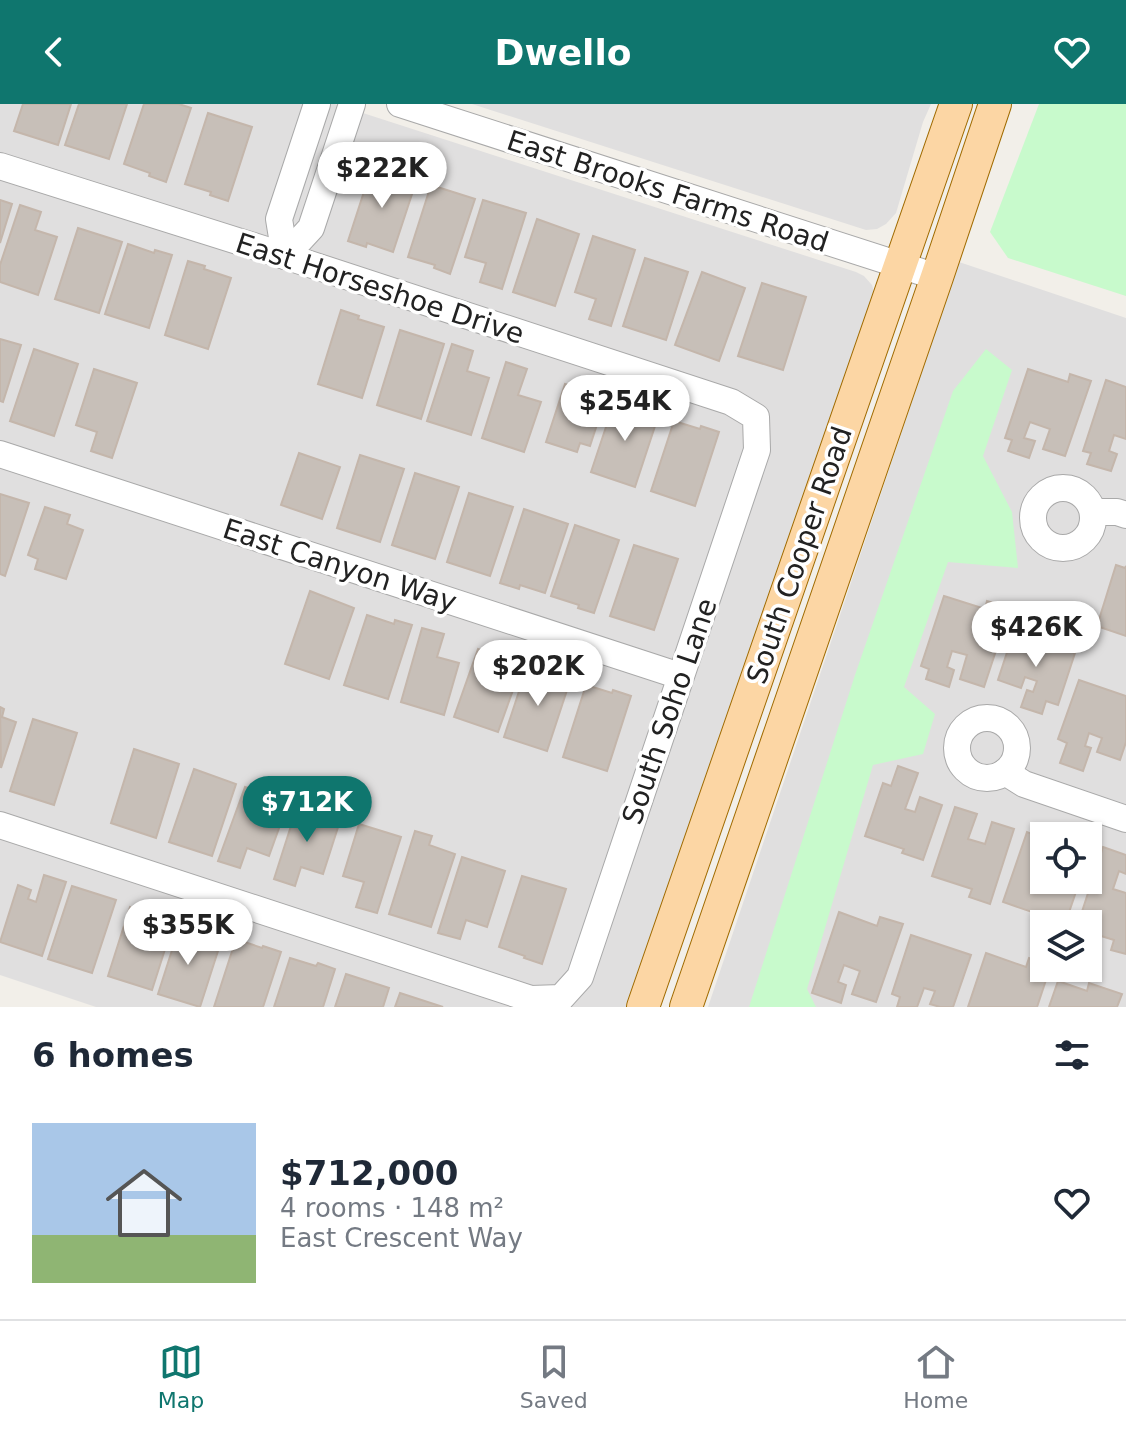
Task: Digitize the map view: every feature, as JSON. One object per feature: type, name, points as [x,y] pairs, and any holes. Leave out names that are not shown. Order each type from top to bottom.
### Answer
[{"type":"main road","name":"South Cooper Road","points":[[643,1007],[956,104]]},
{"type":"main road","name":"South Cooper Road","points":[[686,1007],[995,104]]},
{"type":"street","points":[[285,256],[279,219],[317,104]]},
{"type":"street","points":[[285,256],[311,228],[352,104]]},
{"type":"street","name":"East Brooks Farms Road","points":[[400,104],[937,277]]},
{"type":"street","name":"East Horseshoe Drive","points":[[0,166],[731,402],[756,417]]},
{"type":"street","points":[[292,179],[324,189]]},
{"type":"street","name":"South Soho Lane","points":[[0,825],[531,999],[561,998],[580,977],[757,450],[756,417]]},
{"type":"street","name":"East Canyon Way","points":[[0,454],[680,676]]},
{"type":"street","points":[[1093,512],[1126,515]]},
{"type":"street","points":[[1005,772],[1024,784],[1126,819]]},
{"type":"shaded area","points":[[0,104],[335,104],[856,272],[872,285],[875,296],[630,1007],[96,1007],[0,975]]},
{"type":"shaded area","points":[[472,104],[931,104],[896,213],[886,224],[866,230]]},
{"type":"shaded area","points":[[959,262],[1126,318],[1126,1007],[708,1007]]},
{"type":"green space","points":[[1039,104],[1126,104],[1126,296],[1008,258],[990,232]]},
{"type":"green space","points":[[986,349],[1012,370],[983,456],[1012,512],[1018,568],[948,562],[904,687],[935,714],[923,754],[873,765],[807,989],[816,1007],[749,1007],[855,675],[953,391]]},
{"type":"building","points":[[23,104],[71,104],[58,145],[14,131]]},
{"type":"building","points":[[79,104],[127,104],[109,159],[65,145]]},
{"type":"building","points":[[144,104],[179,104],[191,108],[166,182],[124,164]]},
{"type":"building","points":[[208,113],[252,127],[228,201],[185,184]]},
{"type":"building","points":[[372,167],[416,182],[393,252],[367,243],[366,247],[348,241]]},
{"type":"building","points":[[431,185],[475,199],[450,274],[434,268],[435,265],[408,257]]},
{"type":"building","points":[[0,200],[12,204],[0,243]]},
{"type":"building","points":[[483,200],[526,213],[502,289],[480,282],[486,263],[465,257]]},
{"type":"building","points":[[20,205],[41,212],[35,230],[57,237],[38,295],[0,282],[0,265]]},
{"type":"building","points":[[537,219],[579,234],[555,306],[513,292]]},
{"type":"building","points":[[78,228],[122,242],[99,313],[55,299]]},
{"type":"building","points":[[593,236],[635,250],[611,326],[589,319],[596,299],[575,292]]},
{"type":"building","points":[[128,244],[154,253],[155,250],[172,255],[149,328],[105,314]]},
{"type":"building","points":[[645,258],[688,272],[666,340],[623,326]]},
{"type":"building","points":[[188,261],[231,278],[208,349],[165,335]]},
{"type":"building","points":[[702,272],[745,288],[719,361],[675,345]]},
{"type":"building","points":[[762,283],[806,297],[783,370],[738,356]]},
{"type":"building","points":[[341,310],[384,327],[362,398],[318,384]]},
{"type":"building","points":[[400,330],[444,344],[421,419],[377,405]]},
{"type":"building","points":[[0,339],[21,345],[3,402],[0,401]]},
{"type":"building","points":[[452,344],[473,351],[467,371],[489,378],[471,435],[427,421]]},
{"type":"building","points":[[34,349],[78,364],[54,436],[10,421]]},
{"type":"building","points":[[506,362],[527,369],[518,395],[541,402],[524,452],[482,438]]},
{"type":"building","points":[[94,369],[137,383],[112,458],[91,451],[97,432],[76,425]]},
{"type":"building","points":[[1028,369],[1068,382],[1070,374],[1091,381],[1065,456],[1043,449],[1050,429],[1030,422],[1024,438],[1035,441],[1029,458],[1008,451],[1012,440],[1005,438]]},
{"type":"building","points":[[1106,380],[1126,387],[1126,439],[1114,435],[1109,451],[1117,454],[1111,471],[1087,464],[1091,453],[1083,451]]},
{"type":"building","points":[[565,384],[606,397],[590,446],[580,443],[577,452],[546,442]]},
{"type":"building","points":[[615,400],[659,414],[635,487],[591,472]]},
{"type":"building","points":[[674,421],[719,432],[695,506],[651,491]]},
{"type":"building","points":[[299,453],[340,467],[322,519],[281,505]]},
{"type":"building","points":[[360,455],[404,469],[380,542],[337,528]]},
{"type":"building","points":[[415,473],[459,487],[435,559],[392,545]]},
{"type":"building","points":[[469,493],[513,507],[490,576],[447,562]]},
{"type":"building","points":[[0,494],[29,503],[5,576],[0,574]]},
{"type":"building","points":[[45,507],[70,515],[67,524],[83,530],[66,579],[35,569],[38,559],[28,555]]},
{"type":"building","points":[[524,509],[568,524],[545,593],[500,583]]},
{"type":"building","points":[[575,525],[619,540],[594,613],[551,596]]},
{"type":"building","points":[[634,545],[678,559],[654,630],[610,616]]},
{"type":"building","points":[[1116,565],[1126,566],[1126,636],[1097,626]]},
{"type":"building","points":[[310,591],[354,608],[329,679],[285,664]]},
{"type":"building","points":[[944,596],[985,609],[987,601],[1010,608],[984,687],[960,679],[967,655],[952,651],[947,667],[954,670],[949,687],[926,679],[929,669],[921,666]]},
{"type":"building","points":[[367,615],[394,624],[395,620],[412,625],[388,699],[344,685]]},
{"type":"building","points":[[1016,625],[1037,632],[1034,640],[1075,653],[1058,705],[1046,701],[1042,714],[1021,707],[1027,690],[1033,692],[1037,681],[1025,677],[1021,688],[998,680]]},
{"type":"building","points":[[422,628],[444,634],[437,657],[459,663],[444,715],[401,702]]},
{"type":"building","points":[[478,649],[522,665],[498,732],[454,717]]},
{"type":"building","points":[[528,664],[571,678],[547,751],[504,737]]},
{"type":"building","points":[[1079,680],[1126,696],[1126,742],[1120,760],[1097,752],[1102,738],[1089,733],[1085,746],[1091,748],[1083,771],[1060,763],[1067,743],[1058,739]]},
{"type":"building","points":[[586,685],[631,696],[607,771],[563,757]]},
{"type":"building","points":[[0,707],[4,709],[2,717],[16,722],[1,768]]},
{"type":"building","points":[[33,719],[77,733],[54,805],[10,791]]},
{"type":"building","points":[[134,749],[179,764],[156,838],[111,823]]},
{"type":"building","points":[[898,766],[918,773],[905,809],[915,812],[920,797],[942,805],[923,860],[902,853],[904,849],[865,836],[883,783],[891,786]]},
{"type":"building","points":[[194,769],[236,784],[212,856],[169,842]]},
{"type":"building","points":[[245,787],[288,803],[269,856],[247,848],[240,868],[218,861]]},
{"type":"building","points":[[298,804],[341,818],[323,874],[301,867],[295,886],[274,879]]},
{"type":"building","points":[[955,807],[977,814],[968,839],[985,844],[992,822],[1014,829],[990,904],[969,897],[972,889],[932,876]]},
{"type":"building","points":[[359,824],[401,837],[377,913],[356,907],[364,882],[343,876]]},
{"type":"building","points":[[415,831],[432,836],[429,845],[455,854],[431,927],[389,914]]},
{"type":"building","points":[[1027,832],[1030,833],[1030,894],[1075,894],[1070,910],[1030,911],[1003,902]]},
{"type":"building","points":[[1103,847],[1126,855],[1126,874],[1119,871],[1113,889],[1126,893],[1126,954],[1111,950],[1114,940],[1102,936],[1102,910],[1083,910],[1088,894],[1102,894]]},
{"type":"building","points":[[462,857],[505,871],[487,927],[466,920],[460,939],[438,933]]},
{"type":"building","points":[[44,875],[66,882],[42,956],[0,942],[18,885],[31,890],[28,899],[36,902]]},
{"type":"building","points":[[522,876],[566,889],[542,964],[499,947]]},
{"type":"building","points":[[72,886],[116,900],[92,973],[48,959]]},
{"type":"building","points":[[130,907],[174,921],[152,990],[108,976]]},
{"type":"building","points":[[839,912],[877,926],[880,917],[903,924],[876,1002],[852,994],[860,971],[844,965],[838,982],[846,985],[841,1003],[812,993]]},
{"type":"building","points":[[182,919],[203,926],[197,944],[218,951],[200,1007],[158,994]]},
{"type":"building","points":[[911,935],[971,955],[953,1007],[930,1004],[935,991],[924,988],[917,1007],[897,1007],[900,997],[892,994]]},
{"type":"building","points":[[236,939],[281,952],[263,1007],[214,1007]]},
{"type":"building","points":[[986,953],[1026,967],[1030,958],[1030,982],[1045,982],[1037,1007],[968,1007]]},
{"type":"building","points":[[290,958],[335,969],[323,1007],[274,1007]]},
{"type":"building","points":[[346,974],[389,988],[383,1007],[335,1007]]},
{"type":"building","points":[[1058,982],[1087,991],[1089,983],[1122,994],[1117,1007],[1049,1007]]},
{"type":"building","points":[[400,993],[443,1007],[395,1007]]}]
